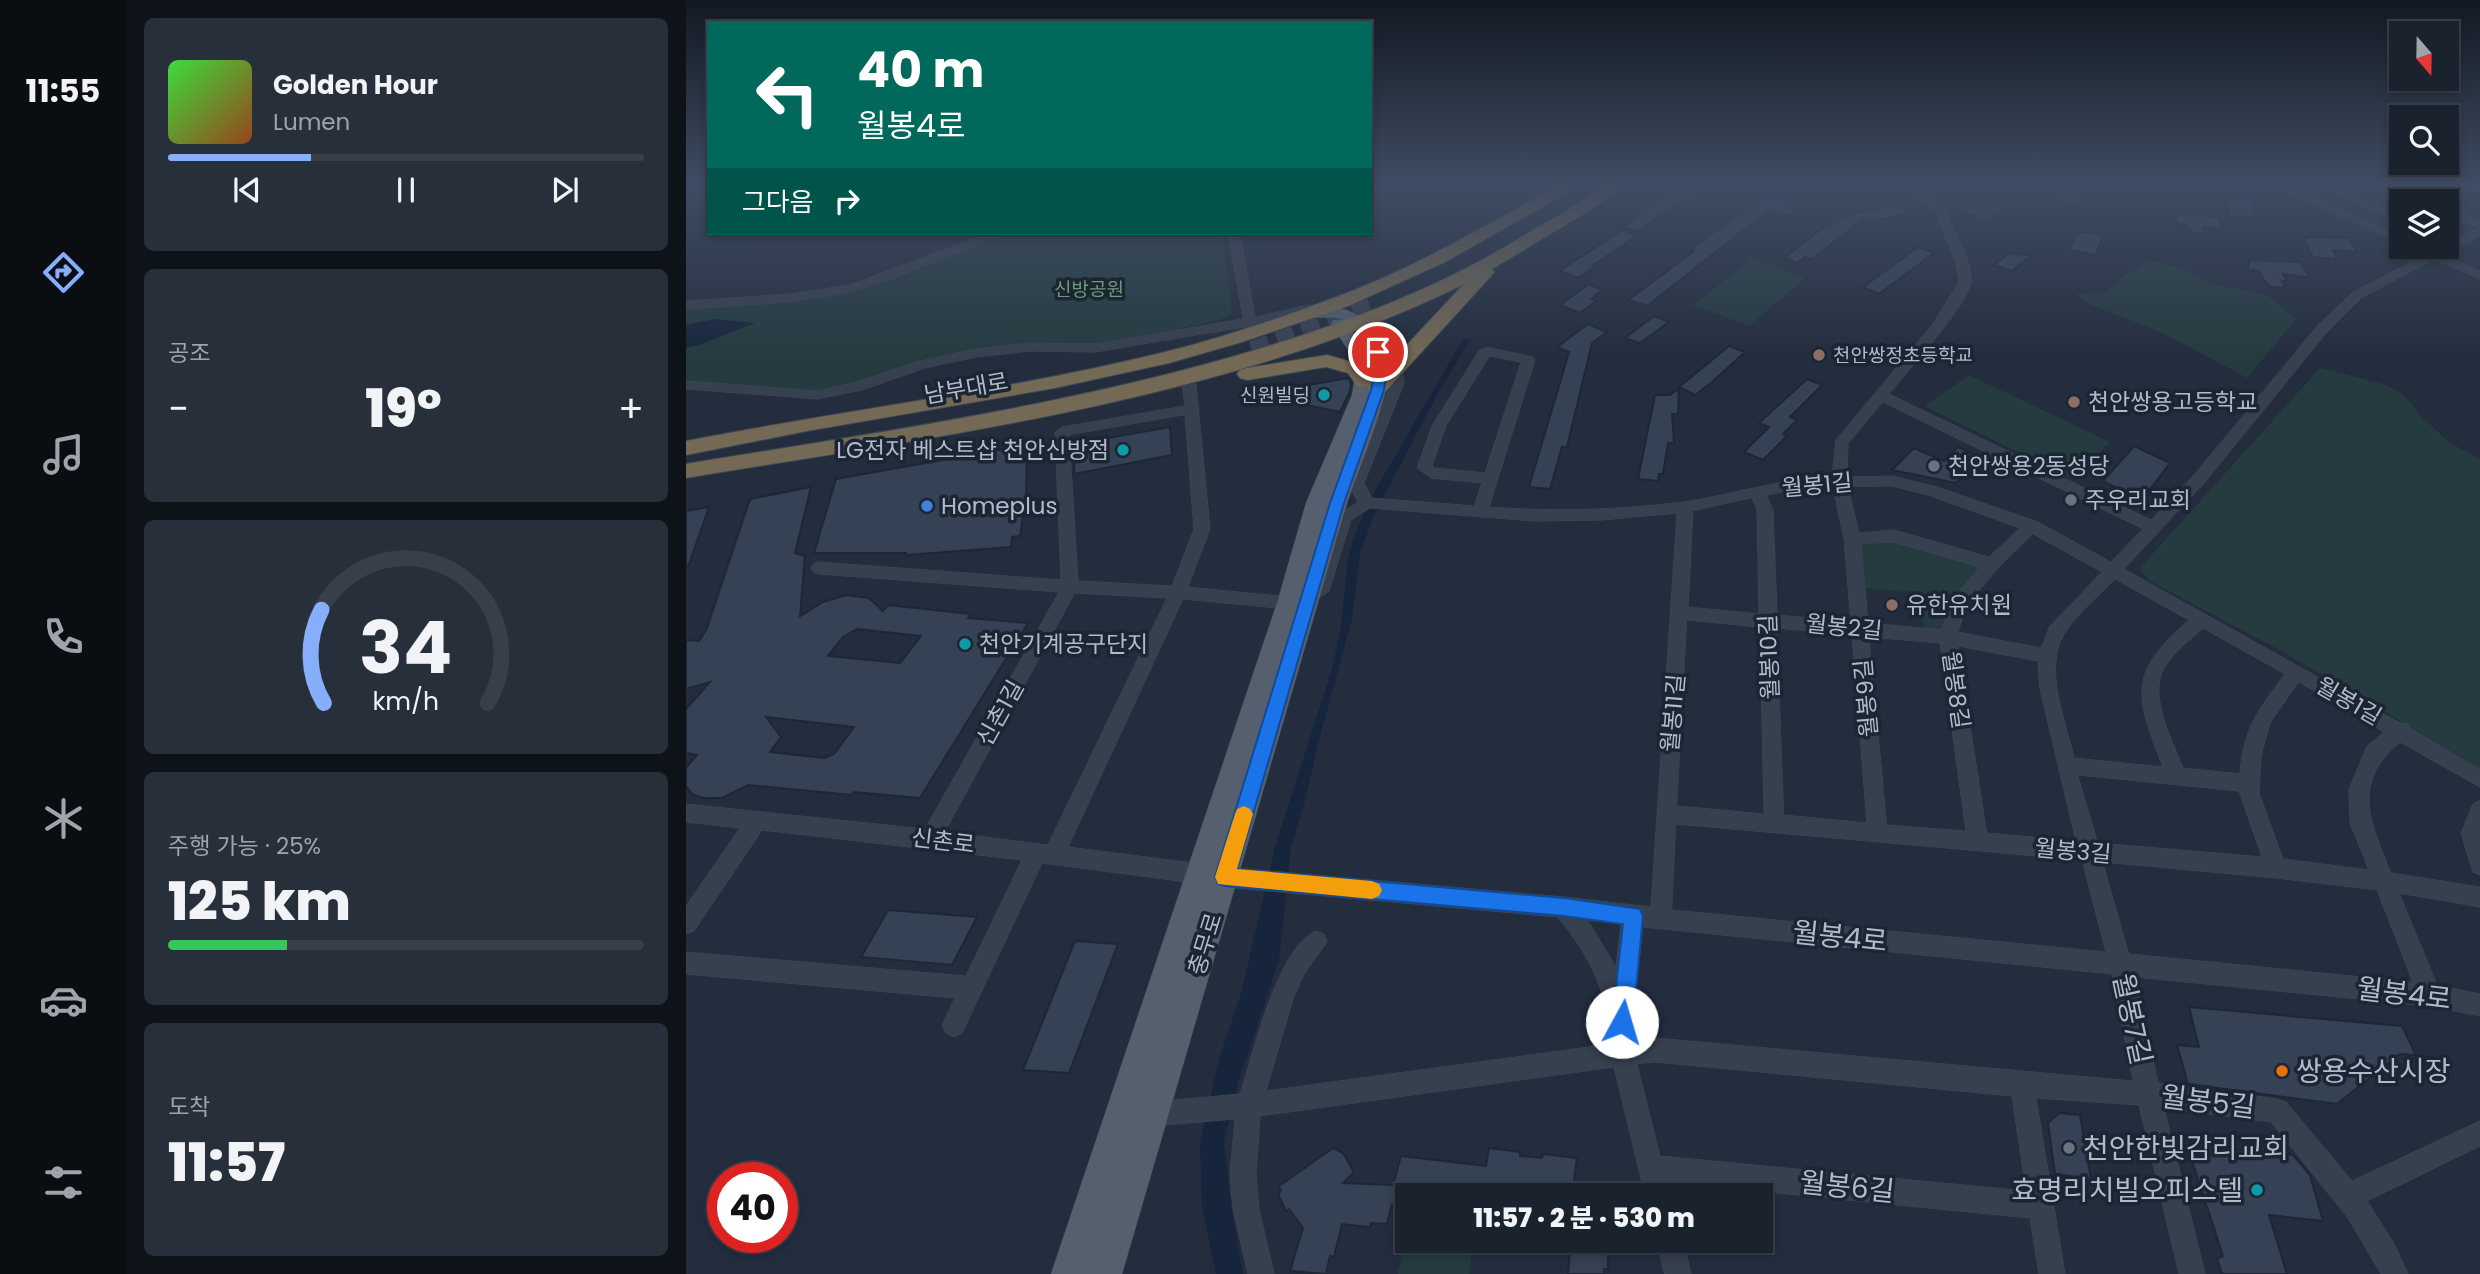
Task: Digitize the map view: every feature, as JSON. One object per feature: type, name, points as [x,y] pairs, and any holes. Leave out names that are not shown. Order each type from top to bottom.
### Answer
[{"type":"highway","points":[[1373,303],[1469,242]]},
{"type":"highway","points":[[1373,303],[1484,242]]},
{"type":"highway","points":[[686,449],[1103,372],[1255,340],[1344,316],[1467,264],[1503,242]]},
{"type":"highway","points":[[686,471],[799,454],[1114,396],[1327,362],[1355,369],[1371,386],[1395,370],[1495,261],[1523,242]]},
{"type":"highway","points":[[1373,303],[1495,261]]},
{"type":"highway","points":[[1114,396],[1255,340],[1311,313],[1344,316]]},
{"type":"highway","name":"남부대로","points":[[686,454],[1063,387],[1255,340]]},
{"type":"highway","name":"남부대로","points":[[686,463],[1062,398],[1184,371],[1255,340]]},
{"type":"main road","points":[[1344,316],[1362,355],[1371,386]]},
{"type":"main road","name":"충무로","points":[[1069,1274],[1226,877],[1288,603],[1316,503],[1371,386]]},
{"type":"main road","name":"충무로","points":[[1104,1274],[1226,877],[1371,386]]},
{"type":"street","points":[[686,305],[815,296],[852,288],[891,276],[972,242]]},
{"type":"street","points":[[1236,242],[1255,340]]},
{"type":"street","name":"월봉9길","points":[[1878,834],[1852,539],[1839,481],[1841,443],[1944,318],[1965,282],[1954,242]]},
{"type":"street","points":[[686,385],[796,395],[817,394],[857,387],[921,365],[975,352],[1030,347],[1095,348],[1255,340],[1277,317],[1333,300],[1455,250]]},
{"type":"street","name":"월봉7길","points":[[2192,1274],[2148,1094],[2121,965],[2066,766],[2049,689],[2047,656],[2056,631],[2200,478],[2322,329],[2357,295],[2426,259]]},
{"type":"street","points":[[2443,259],[2480,275]]},
{"type":"street","points":[[1277,317],[1311,313]]},
{"type":"street","points":[[1480,512],[1491,479],[1528,360],[1486,351],[1439,426],[1424,468],[1431,473],[1491,479]]},
{"type":"street","points":[[1269,730],[1284,704],[1306,643],[1344,517],[1367,503],[1356,483],[1397,383],[1395,370]]},
{"type":"street","points":[[954,1026],[1046,853],[1178,592],[1202,529],[1189,384]]},
{"type":"street","points":[[1879,395],[2154,528]]},
{"type":"street","points":[[1070,587],[1062,432],[1192,409]]},
{"type":"street","name":"월봉1길","points":[[1367,503],[1534,516],[1602,515],[1685,507],[1801,483],[1892,481],[1932,491],[2032,526],[2401,730],[2480,779]]},
{"type":"street","name":"월봉10길","points":[[1757,492],[1765,510],[1774,825]]},
{"type":"street","name":"월봉11길","points":[[1661,919],[1665,814],[1681,613],[1685,507]]},
{"type":"street","name":"월봉8길","points":[[1978,842],[1948,637],[1958,604],[1992,564],[2032,526]]},
{"type":"street","points":[[1852,539],[1894,536],[1992,564]]},
{"type":"street","points":[[819,568],[1070,587],[1178,592],[1288,603]]},
{"type":"street","name":"신촌1길","points":[[930,839],[1070,587]]},
{"type":"street","name":"월봉2길","points":[[1681,613],[1948,637],[2047,656]]},
{"type":"street","points":[[2177,778],[2149,695],[2153,671],[2166,653],[2202,619]]},
{"type":"street","name":"월봉1길","points":[[2276,868],[2249,793],[2251,756],[2261,720],[2297,672]]},
{"type":"street","name":"월봉1길","points":[[2401,730],[2374,752],[2359,789],[2360,823],[2430,995]]},
{"type":"street","points":[[2066,766],[2249,783]]},
{"type":"street","points":[[2480,810],[2470,833],[2480,865]]},
{"type":"street","name":"신촌로","points":[[686,813],[930,839],[1226,877]]},
{"type":"street","name":"월봉3길","points":[[1665,814],[2276,868],[2480,897]]},
{"type":"street","points":[[686,924],[757,820]]},
{"type":"street","name":"월봉4로","points":[[1226,877],[1564,907],[1661,919],[2430,995],[2480,1006]]},
{"type":"street","points":[[1564,907],[1593,942],[1609,972],[1622,1022],[1635,1115],[1655,1183]]},
{"type":"street","points":[[1622,1022],[1633,916]]},
{"type":"street","points":[[1261,1274],[1246,1209],[1243,1174],[1244,1105],[1282,998],[1296,967],[1316,942]]},
{"type":"street","points":[[686,963],[972,988]]},
{"type":"street","name":"월봉5길","points":[[1153,1114],[1244,1105],[1655,1050],[2022,1085],[2148,1094],[2277,1111],[2382,1245],[2395,1274]]},
{"type":"street","points":[[2022,1085],[2052,1274]]},
{"type":"street","points":[[2347,1197],[2480,1133]]},
{"type":"street","name":"월봉6길","points":[[1651,1168],[2043,1206]]},
{"type":"street","points":[[1673,1253],[1678,1274]]},
{"type":"green space","name":"신방공원","points":[[1223,242],[1232,313],[1220,320],[1099,345],[1020,345],[821,392],[686,382],[686,308],[788,301],[863,289],[904,276],[984,243]]},
{"type":"green space","points":[[1753,258],[1805,278],[1749,326],[1693,305]]},
{"type":"green space","points":[[2150,260],[2184,269],[2209,283],[2267,295],[2296,319],[2247,378],[2161,332],[2091,305],[2075,294],[2106,292],[2122,277]]},
{"type":"green space","points":[[2320,368],[2383,384],[2403,394],[2423,418],[2449,442],[2480,459],[2480,768],[2287,654],[2150,581],[2139,569]]},
{"type":"green space","points":[[1969,375],[2110,442],[2072,479],[1925,406]]},
{"type":"green space","points":[[1894,539],[1984,568],[1946,633],[1924,631],[1917,592],[1860,588],[1857,548],[1867,541]]},
{"type":"green space","points":[[1404,1253],[1471,1253],[1469,1274],[1398,1274]]},
{"type":"water","points":[[714,319],[755,323],[686,348],[686,325]]},
{"type":"water","points":[[1463,339],[1470,340],[1437,395],[1374,515],[1360,553],[1352,619],[1291,847],[1279,960],[1239,1080],[1224,1141],[1231,1205],[1243,1274],[1216,1274],[1202,1205],[1200,1143],[1219,1059],[1242,990],[1275,847],[1332,669],[1341,626],[1348,558],[1355,534],[1372,496]]},
{"type":"building","points":[[1603,242],[1627,242],[1593,265],[1596,266],[1579,278],[1559,271]]},
{"type":"building","points":[[1699,242],[1728,242],[1647,306],[1628,300],[1693,252],[1691,248]]},
{"type":"building","points":[[1804,242],[1834,242],[1812,259],[1805,257],[1797,263],[1784,258]]},
{"type":"building","points":[[2073,242],[2100,242],[2096,255],[2069,250]]},
{"type":"building","points":[[2306,242],[2352,242],[2357,252],[2333,250],[2336,259],[2313,257]]},
{"type":"building","points":[[1918,247],[1934,253],[1879,294],[1863,287]]},
{"type":"building","points":[[2009,253],[2032,255],[2012,271],[1994,265]]},
{"type":"building","points":[[2249,260],[2300,262],[2310,278],[2283,274],[2287,281],[2282,281],[2285,288],[2272,287],[2258,271],[2248,270]]},
{"type":"building","points":[[1589,284],[1602,290],[1591,299],[1596,301],[1580,313],[1560,305]]},
{"type":"building","points":[[1654,316],[1669,322],[1640,343],[1625,338]]},
{"type":"building","points":[[1588,324],[1607,332],[1592,343],[1567,447],[1562,447],[1550,489],[1529,487],[1569,352],[1557,347]]},
{"type":"building","points":[[1729,346],[1745,352],[1711,383],[1695,395],[1679,387]]},
{"type":"building","name":"신원빌딩","points":[[1348,378],[1351,382],[1350,391],[1340,412],[1302,404],[1298,387]]},
{"type":"building","points":[[1807,379],[1822,385],[1790,417],[1797,420],[1783,434],[1787,436],[1763,460],[1744,452],[1769,427],[1759,423]]},
{"type":"building","points":[[1679,388],[1678,414],[1672,414],[1674,443],[1668,443],[1663,474],[1659,474],[1658,481],[1638,479],[1655,395],[1670,395]]},
{"type":"building","name":"LG전자 베스트샵 천안신방점","points":[[1170,427],[1172,455],[1074,474],[1075,444]]},
{"type":"building","name":"Homeplus","points":[[1021,446],[1021,449],[1027,447],[1026,495],[1020,536],[1012,537],[1011,547],[907,555],[814,553],[836,479]]},
{"type":"building","points":[[2134,446],[2170,463],[2141,501],[2103,481]]},
{"type":"building","name":"천안쌍용2동성당","points":[[1958,447],[1981,457],[1956,483],[1892,470],[1914,448],[1944,461]]},
{"type":"building","name":"천안기계공구단지","points":[[811,487],[795,553],[805,556],[800,616],[823,602],[846,595],[869,598],[883,611],[888,605],[971,614],[968,618],[1028,623],[920,798],[854,792],[852,795],[748,785],[722,798],[705,798],[693,795],[686,786],[686,768],[697,755],[686,753],[686,709],[710,682],[686,689],[686,640],[699,641],[707,628],[750,499]],"holes":[[[857,629],[921,636],[900,663],[828,656],[843,637]],[[766,717],[854,727],[834,754],[824,758],[770,752],[781,737]]]},
{"type":"building","points":[[709,507],[688,567],[686,511]]},
{"type":"building","points":[[888,910],[977,917],[952,965],[861,957]]},
{"type":"building","points":[[1075,941],[1118,944],[1069,1073],[1023,1070]]},
{"type":"building","name":"쌍용수산시장","points":[[2189,1007],[2402,1026],[2416,1055],[2400,1054],[2337,1104],[2188,1084],[2177,1045],[2199,1047]]},
{"type":"building","name":"천안한빛감리교회","points":[[2059,1113],[2080,1115],[2091,1179],[2055,1174],[2048,1123]]},
{"type":"building","name":"효명리치빌오피스텔","points":[[2212,1135],[2216,1148],[2293,1155],[2310,1175],[2323,1221],[2269,1215],[2287,1274],[2222,1274],[2217,1259],[2223,1256],[2190,1155],[2195,1140]]},
{"type":"building","points":[[1333,1148],[1343,1153],[1354,1172],[1343,1183],[1393,1185],[1401,1156],[1486,1166],[1489,1148],[1520,1152],[1520,1156],[1542,1158],[1543,1154],[1577,1158],[1574,1183],[1395,1183],[1395,1204],[1392,1204],[1387,1224],[1371,1223],[1370,1227],[1342,1224],[1334,1257],[1330,1256],[1326,1274],[1290,1271],[1303,1228],[1289,1209],[1286,1211],[1278,1194],[1281,1191],[1279,1186]]},
{"type":"building","points":[[1570,1253],[1608,1253],[1608,1269],[1604,1269],[1604,1274],[1568,1274]]},
{"type":"tunnel","points":[[1252,350],[1379,304]]},
{"type":"slow traffic","points":[[1244,814],[1225,877],[1372,890]]},
{"type":"place","name":"천안쌍정초등학교","points":[[1819,355]]},
{"type":"place","name":"신원빌딩","points":[[1324,395]]},
{"type":"place","name":"천안쌍용고등학교","points":[[2074,402]]},
{"type":"place","name":"LG전자 베스트샵 천안신방점","points":[[1123,450]]},
{"type":"place","name":"천안쌍용2동성당","points":[[1934,466]]},
{"type":"place","name":"주우리교회","points":[[2071,500]]},
{"type":"place","name":"Homeplus","points":[[927,506]]},
{"type":"place","name":"유한유치원","points":[[1892,605]]},
{"type":"place","name":"천안기계공구단지","points":[[965,644]]},
{"type":"place","name":"쌍용수산시장","points":[[2282,1071]]},
{"type":"place","name":"천안한빛감리교회","points":[[2069,1148]]},
{"type":"place","name":"효명리치빌오피스텔","points":[[2257,1190]]},
{"type":"route","points":[[1378,352],[1380,376],[1377,390],[1337,503],[1225,877],[1564,907],[1633,916],[1622,1022]]}]
